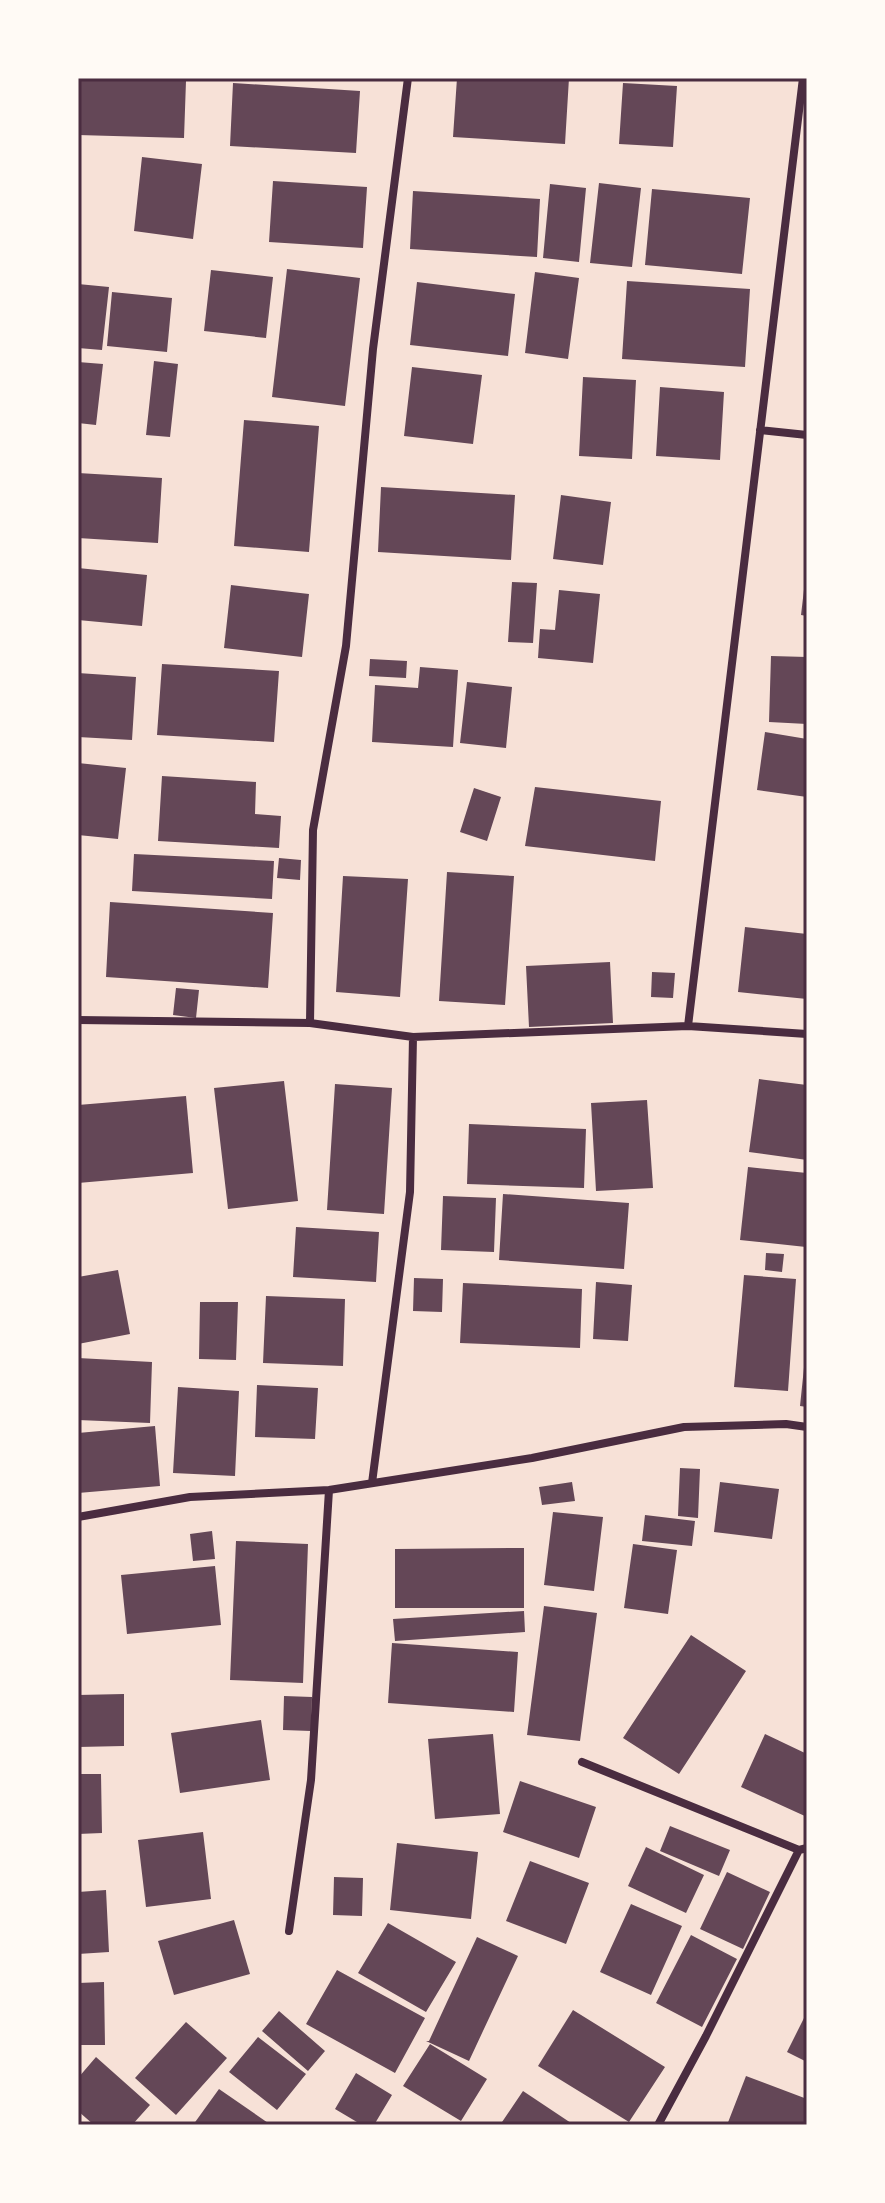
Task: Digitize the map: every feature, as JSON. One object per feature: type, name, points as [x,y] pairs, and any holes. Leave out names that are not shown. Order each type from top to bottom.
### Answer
[{"type":"street","points":[[310,1023],[313,830],[346,646],[373,349],[408,78]]},
{"type":"street","points":[[688,1026],[803,78]]},
{"type":"street","points":[[760,430],[807,435]]},
{"type":"street","points":[[78,1020],[310,1023],[413,1037],[688,1026],[807,1034]]},
{"type":"street","points":[[372,1483],[410,1192],[413,1037]]},
{"type":"street","points":[[78,1517],[190,1497],[329,1490],[532,1458],[684,1427],[786,1424],[807,1427]]},
{"type":"street","points":[[289,1931],[311,1780],[329,1490]]},
{"type":"street","points":[[582,1762],[803,1849],[658,2125]]},
{"type":"building","points":[[78,78],[186,81],[184,138],[78,135]]},
{"type":"building","points":[[457,78],[569,78],[565,144],[453,137]]},
{"type":"building","points":[[233,83],[360,91],[356,153],[230,146]]},
{"type":"building","points":[[623,83],[677,86],[673,147],[619,144]]},
{"type":"building","points":[[142,157],[202,164],[193,239],[134,231]]},
{"type":"building","points":[[273,181],[367,187],[363,248],[269,242]]},
{"type":"building","points":[[599,183],[641,188],[632,267],[590,263]]},
{"type":"building","points":[[550,184],[586,188],[579,262],[543,258]]},
{"type":"building","points":[[652,189],[750,198],[742,274],[645,265]]},
{"type":"building","points":[[413,191],[540,199],[537,257],[410,249]]},
{"type":"building","points":[[287,269],[360,278],[345,406],[272,397]]},
{"type":"building","points":[[211,270],[273,277],[266,338],[204,331]]},
{"type":"building","points":[[535,272],[579,278],[568,359],[525,353]]},
{"type":"building","points":[[627,281],[750,289],[745,367],[622,359]]},
{"type":"building","points":[[417,282],[515,294],[508,356],[410,345]]},
{"type":"building","points":[[78,284],[109,287],[102,350],[78,348]]},
{"type":"building","points":[[112,292],[172,298],[167,352],[107,346]]},
{"type":"building","points":[[154,361],[178,364],[170,437],[146,435]]},
{"type":"building","points":[[78,362],[103,364],[96,425],[78,423]]},
{"type":"building","points":[[412,367],[482,375],[473,444],[404,436]]},
{"type":"building","points":[[583,377],[636,380],[632,459],[579,456]]},
{"type":"building","points":[[660,387],[724,392],[720,460],[656,456]]},
{"type":"building","points":[[244,420],[319,426],[309,552],[234,546]]},
{"type":"building","points":[[78,473],[162,478],[158,543],[78,538]]},
{"type":"building","points":[[381,487],[515,495],[511,560],[378,552]]},
{"type":"building","points":[[561,495],[611,502],[603,565],[553,559]]},
{"type":"building","points":[[78,568],[147,575],[142,626],[78,620]]},
{"type":"building","points":[[807,581],[807,616],[801,615]]},
{"type":"building","points":[[512,582],[537,583],[533,643],[508,642]]},
{"type":"building","points":[[231,585],[309,594],[302,657],[224,648]]},
{"type":"building","points":[[559,590],[600,594],[593,663],[538,658],[540,629],[555,630]]},
{"type":"building","points":[[771,656],[807,657],[807,724],[769,722]]},
{"type":"building","points":[[370,659],[407,661],[406,678],[369,676]]},
{"type":"building","points":[[162,664],[279,671],[274,742],[157,735]]},
{"type":"building","points":[[420,667],[458,670],[453,747],[372,742],[375,685],[418,688]]},
{"type":"building","points":[[78,673],[136,677],[132,740],[78,737]]},
{"type":"building","points":[[467,682],[512,687],[506,748],[460,743]]},
{"type":"building","points":[[765,732],[807,739],[807,797],[757,790]]},
{"type":"building","points":[[78,763],[126,768],[118,839],[78,835]]},
{"type":"building","points":[[162,776],[256,782],[255,814],[281,816],[279,848],[158,841]]},
{"type":"building","points":[[535,787],[661,801],[655,861],[525,846]]},
{"type":"building","points":[[474,788],[501,797],[487,841],[460,832]]},
{"type":"building","points":[[134,854],[274,861],[272,899],[132,891]]},
{"type":"building","points":[[279,858],[301,860],[300,880],[277,878]]},
{"type":"building","points":[[447,872],[514,876],[505,1005],[439,1001]]},
{"type":"building","points":[[343,876],[408,879],[400,997],[336,992]]},
{"type":"building","points":[[110,902],[273,913],[268,988],[106,977]]},
{"type":"building","points":[[745,927],[807,934],[807,999],[738,992]]},
{"type":"building","points":[[610,962],[613,1023],[529,1027],[526,966]]},
{"type":"building","points":[[652,972],[675,973],[673,998],[651,997]]},
{"type":"building","points":[[176,988],[199,990],[196,1018],[173,1015]]},
{"type":"building","points":[[759,1079],[807,1085],[807,1160],[749,1152]]},
{"type":"building","points":[[284,1081],[298,1201],[228,1209],[214,1088]]},
{"type":"building","points":[[335,1084],[392,1088],[384,1214],[327,1210]]},
{"type":"building","points":[[186,1096],[193,1173],[78,1183],[78,1105]]},
{"type":"building","points":[[647,1100],[653,1188],[596,1191],[591,1103]]},
{"type":"building","points":[[469,1124],[586,1129],[584,1188],[467,1184]]},
{"type":"building","points":[[748,1167],[807,1173],[806,1247],[740,1240]]},
{"type":"building","points":[[503,1194],[629,1203],[624,1269],[499,1260]]},
{"type":"building","points":[[443,1196],[496,1198],[494,1252],[441,1250]]},
{"type":"building","points":[[296,1227],[379,1232],[376,1282],[293,1277]]},
{"type":"building","points":[[766,1253],[784,1254],[782,1272],[765,1270]]},
{"type":"building","points":[[118,1270],[130,1334],[78,1344],[78,1277]]},
{"type":"building","points":[[744,1275],[796,1279],[788,1391],[734,1387]]},
{"type":"building","points":[[414,1278],[443,1279],[442,1312],[413,1311]]},
{"type":"building","points":[[596,1282],[632,1285],[628,1341],[593,1339]]},
{"type":"building","points":[[463,1283],[582,1289],[580,1348],[460,1343]]},
{"type":"building","points":[[266,1296],[345,1299],[343,1366],[263,1363]]},
{"type":"building","points":[[200,1302],[238,1302],[236,1360],[199,1359]]},
{"type":"building","points":[[78,1358],[152,1362],[150,1423],[78,1420]]},
{"type":"building","points":[[807,1358],[807,1407],[800,1406]]},
{"type":"building","points":[[257,1385],[318,1388],[315,1439],[255,1437]]},
{"type":"building","points":[[178,1387],[239,1391],[235,1476],[173,1473]]},
{"type":"building","points":[[155,1426],[160,1486],[78,1493],[78,1433]]},
{"type":"building","points":[[680,1468],[700,1469],[698,1518],[678,1516]]},
{"type":"building","points":[[572,1482],[575,1501],[542,1505],[539,1487]]},
{"type":"building","points":[[720,1482],[779,1489],[772,1539],[714,1532]]},
{"type":"building","points":[[553,1512],[603,1517],[594,1591],[544,1585]]},
{"type":"building","points":[[645,1515],[695,1521],[692,1546],[642,1541]]},
{"type":"building","points":[[212,1531],[215,1559],[193,1561],[190,1534]]},
{"type":"building","points":[[236,1541],[308,1544],[303,1683],[230,1680]]},
{"type":"building","points":[[633,1544],[677,1550],[668,1614],[624,1608]]},
{"type":"building","points":[[524,1548],[524,1608],[395,1608],[395,1549]]},
{"type":"building","points":[[215,1566],[221,1625],[127,1634],[121,1575]]},
{"type":"building","points":[[544,1606],[597,1613],[580,1741],[527,1735]]},
{"type":"building","points":[[524,1611],[525,1632],[395,1641],[393,1619]]},
{"type":"building","points":[[691,1635],[746,1671],[679,1774],[623,1738]]},
{"type":"building","points":[[392,1643],[518,1652],[514,1712],[388,1703]]},
{"type":"building","points":[[124,1694],[124,1746],[78,1747],[78,1695]]},
{"type":"building","points":[[284,1696],[312,1697],[311,1731],[283,1730]]},
{"type":"building","points":[[261,1720],[270,1780],[180,1793],[171,1733]]},
{"type":"building","points":[[493,1734],[500,1814],[435,1819],[428,1739]]},
{"type":"building","points":[[765,1734],[807,1754],[807,1817],[741,1787]]},
{"type":"building","points":[[78,1774],[101,1774],[102,1833],[78,1834]]},
{"type":"building","points":[[520,1781],[596,1807],[579,1858],[503,1832]]},
{"type":"building","points":[[670,1826],[730,1850],[719,1876],[660,1851]]},
{"type":"building","points":[[203,1832],[211,1899],[146,1907],[138,1840]]},
{"type":"building","points":[[397,1843],[478,1852],[471,1919],[390,1910]]},
{"type":"building","points":[[646,1847],[704,1875],[686,1913],[628,1886]]},
{"type":"building","points":[[530,1861],[589,1883],[566,1944],[506,1921]]},
{"type":"building","points":[[727,1872],[770,1892],[743,1949],[700,1929]]},
{"type":"building","points":[[334,1877],[363,1878],[362,1916],[333,1915]]},
{"type":"building","points":[[106,1890],[109,1952],[78,1954],[78,1892]]},
{"type":"building","points":[[631,1904],[682,1926],[651,1995],[600,1972]]},
{"type":"building","points":[[234,1920],[250,1974],[174,1995],[158,1941]]},
{"type":"building","points":[[388,1923],[456,1962],[426,2012],[358,1973]]},
{"type":"building","points":[[691,1935],[737,1959],[702,2027],[656,2003]]},
{"type":"building","points":[[477,1937],[518,1956],[469,2061],[426,2041],[429,2041]]},
{"type":"building","points":[[337,1970],[425,2018],[395,2073],[306,2024]]},
{"type":"building","points":[[104,1982],[105,2045],[78,2045],[78,1983]]},
{"type":"building","points":[[573,2010],[665,2067],[629,2122],[538,2066]]},
{"type":"building","points":[[279,2011],[325,2051],[308,2071],[262,2031]]},
{"type":"building","points":[[807,2012],[807,2062],[787,2052]]},
{"type":"building","points":[[186,2022],[227,2058],[176,2115],[135,2078]]},
{"type":"building","points":[[258,2037],[306,2074],[277,2110],[229,2072]]},
{"type":"building","points":[[430,2044],[487,2079],[461,2121],[403,2086]]},
{"type":"building","points":[[96,2057],[150,2105],[132,2125],[94,2125],[78,2111],[78,2078]]},
{"type":"building","points":[[356,2073],[392,2095],[374,2125],[362,2125],[335,2109]]},
{"type":"building","points":[[746,2076],[807,2099],[807,2125],[727,2125]]},
{"type":"building","points":[[219,2089],[271,2125],[193,2125]]},
{"type":"building","points":[[523,2091],[574,2125],[500,2125]]}]
